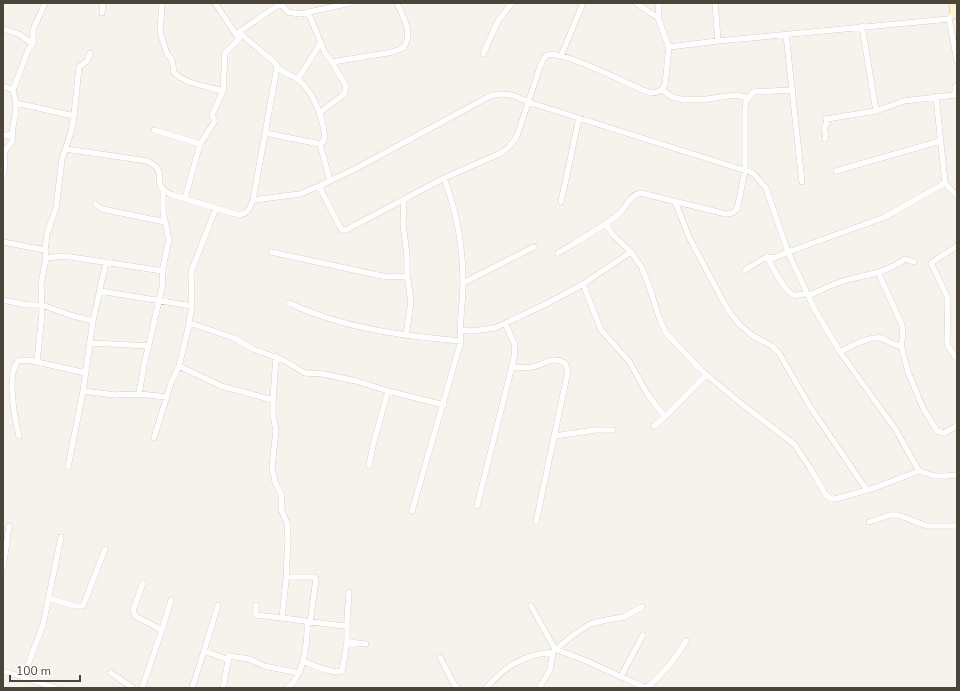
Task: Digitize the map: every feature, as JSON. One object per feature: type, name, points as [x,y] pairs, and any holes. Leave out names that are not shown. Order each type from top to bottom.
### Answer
[{"type":"street","points":[[3,176],[5,165],[4,154],[12,142],[16,103],[13,90],[29,48],[33,44],[33,30],[44,3]]},
{"type":"street","points":[[102,13],[103,3]]},
{"type":"street","points":[[162,3],[160,32],[167,54],[174,66],[173,71],[176,75],[185,80],[223,91]]},
{"type":"street","points":[[215,3],[239,39]]},
{"type":"street","points":[[239,32],[280,3],[288,12],[294,14],[350,3]]},
{"type":"street","points":[[332,62],[393,52],[403,48],[408,37],[408,28],[397,3]]},
{"type":"street","points":[[483,54],[498,21],[512,3]]},
{"type":"street","points":[[561,56],[583,3]]},
{"type":"street","points":[[636,3],[658,18]]},
{"type":"street","points":[[319,186],[342,230],[352,228],[444,178],[507,150],[517,136],[544,58],[548,55],[553,54],[561,56],[608,73],[651,93],[657,93],[662,90],[665,85],[670,47],[658,18],[659,3]]},
{"type":"street","points":[[714,3],[718,41]]},
{"type":"street","points":[[953,3],[957,60]]},
{"type":"street","points":[[308,12],[324,53],[332,62],[345,83],[346,89],[342,96],[319,113]]},
{"type":"street","points":[[670,47],[953,16]]},
{"type":"street","points":[[862,26],[876,111]]},
{"type":"street","points":[[3,29],[19,34],[33,44]]},
{"type":"street","points":[[185,198],[200,144],[214,121],[212,115],[223,91],[226,53],[239,39],[239,32]]},
{"type":"street","points":[[239,32],[281,71],[298,79],[308,89],[316,103],[319,113],[324,136],[324,141],[320,144]]},
{"type":"street","points":[[786,34],[802,182]]},
{"type":"street","points":[[298,79],[320,44]]},
{"type":"street","points":[[37,362],[42,304],[41,285],[46,258],[45,250],[47,234],[56,208],[62,159],[71,132],[79,67],[86,61],[90,53]]},
{"type":"street","points":[[66,148],[148,161],[156,167],[159,174],[160,186],[163,190],[172,195],[239,215],[244,214],[248,211],[254,200],[277,67]]},
{"type":"street","points":[[3,86],[13,90]]},
{"type":"street","points":[[825,138],[826,134],[824,128],[827,123],[826,119],[876,111],[904,101],[936,96],[955,95],[957,86]]},
{"type":"street","points":[[662,90],[672,97],[684,100],[708,100],[736,95],[748,98]]},
{"type":"street","points":[[558,253],[606,224],[621,212],[635,194],[650,194],[675,202],[726,214],[733,213],[738,205],[745,170],[746,101],[753,92],[793,90]]},
{"type":"street","points":[[254,200],[300,194],[319,186],[356,169],[498,93],[520,98],[528,102],[753,173],[766,188],[788,252],[807,295],[840,352],[896,430],[919,472]]},
{"type":"street","points":[[936,96],[945,183],[957,196]]},
{"type":"street","points":[[16,103],[74,116]]},
{"type":"street","points":[[561,202],[579,118]]},
{"type":"street","points":[[154,130],[200,144]]},
{"type":"street","points":[[266,133],[320,144]]},
{"type":"street","points":[[3,136],[12,134]]},
{"type":"street","points":[[836,170],[940,141]]},
{"type":"street","points":[[320,144],[330,181]]},
{"type":"street","points":[[412,511],[462,341],[460,330],[463,283],[460,233],[452,197],[444,178]]},
{"type":"street","points":[[745,270],[767,257],[774,258],[885,217],[945,183]]},
{"type":"street","points":[[138,394],[162,288],[163,271],[169,240],[163,211],[163,190]]},
{"type":"street","points":[[404,200],[403,224],[407,255],[407,277],[411,301],[406,336]]},
{"type":"street","points":[[675,202],[690,239],[731,314],[740,325],[753,336],[772,346],[779,353],[809,405],[866,490]]},
{"type":"street","points":[[95,204],[102,209],[166,222]]},
{"type":"street","points":[[154,438],[167,396],[179,366],[190,323],[192,306],[191,272],[216,208]]},
{"type":"street","points":[[606,224],[613,235],[631,252],[642,268],[666,333],[682,352],[706,375],[738,402],[794,444],[826,496],[831,499],[835,499],[919,472],[935,476],[957,475]]},
{"type":"street","points":[[3,242],[45,250]]},
{"type":"street","points":[[955,356],[947,344],[948,298],[931,263],[957,246]]},
{"type":"street","points":[[463,283],[534,247]]},
{"type":"street","points":[[271,252],[382,276],[407,277]]},
{"type":"street","points":[[460,330],[472,331],[495,328],[548,303],[583,284],[631,252]]},
{"type":"street","points":[[46,258],[64,256],[163,271]]},
{"type":"street","points":[[767,257],[784,285],[792,295],[796,296],[807,295],[842,282],[878,272],[895,266],[905,259],[914,262]]},
{"type":"street","points":[[68,467],[106,262]]},
{"type":"street","points":[[878,272],[902,325],[903,335],[901,346],[908,372],[923,408],[937,431],[944,433],[957,426]]},
{"type":"street","points":[[583,284],[601,330],[629,361],[648,395],[665,417]]},
{"type":"street","points":[[100,291],[192,306]]},
{"type":"street","points":[[3,300],[27,305],[42,304],[70,315],[94,321]]},
{"type":"street","points":[[289,302],[308,311],[341,322],[406,336],[462,341]]},
{"type":"street","points":[[190,323],[234,338],[253,349],[276,356],[305,373],[337,376],[444,405]]},
{"type":"street","points":[[477,506],[512,367],[515,345],[505,323]]},
{"type":"street","points":[[840,352],[851,346],[876,338],[901,346]]},
{"type":"street","points":[[91,343],[149,346]]},
{"type":"street","points":[[276,356],[272,400],[276,430],[272,468],[275,482],[282,496],[280,509],[288,526],[288,554],[282,618]]},
{"type":"street","points":[[512,367],[532,367],[549,360],[559,359],[565,363],[568,371],[536,522]]},
{"type":"street","points":[[18,436],[13,411],[13,369],[15,364],[21,360],[37,362],[86,373]]},
{"type":"street","points":[[179,366],[221,386],[272,400]]},
{"type":"street","points":[[654,426],[665,417],[706,375]]},
{"type":"street","points":[[83,391],[114,395],[138,394],[167,396]]},
{"type":"street","points":[[369,466],[373,445],[388,391]]},
{"type":"street","points":[[555,436],[595,430],[613,430]]},
{"type":"street","points":[[869,522],[890,515],[898,515],[927,526],[957,526]]},
{"type":"street","points":[[3,568],[9,526]]},
{"type":"street","points":[[23,678],[38,638],[62,537]]},
{"type":"street","points":[[48,598],[74,606],[83,606],[105,549]]},
{"type":"street","points":[[286,577],[314,577],[316,579],[308,623],[307,641],[302,661],[295,682],[287,688]]},
{"type":"street","points":[[143,583],[133,610],[134,614],[162,630]]},
{"type":"street","points":[[302,661],[333,672],[340,673],[342,671],[344,667],[347,642],[346,626],[349,592]]},
{"type":"street","points":[[142,688],[171,600]]},
{"type":"street","points":[[192,688],[218,605]]},
{"type":"street","points":[[256,605],[256,615],[308,623],[346,626]]},
{"type":"street","points":[[531,606],[554,651]]},
{"type":"street","points":[[539,688],[550,670],[554,651],[573,635],[590,624],[624,617],[642,607]]},
{"type":"street","points":[[621,676],[643,635]]},
{"type":"street","points":[[486,688],[509,666],[539,654],[554,651],[584,660],[646,688],[653,683],[674,659],[686,641]]},
{"type":"street","points":[[347,642],[366,644]]},
{"type":"street","points":[[204,651],[221,658],[226,659],[229,656],[249,659],[264,666],[298,673]]},
{"type":"street","points":[[223,688],[229,656]]},
{"type":"street","points":[[440,658],[457,688]]},
{"type":"street","points":[[3,671],[56,688]]},
{"type":"street","points":[[111,673],[132,688]]}]
